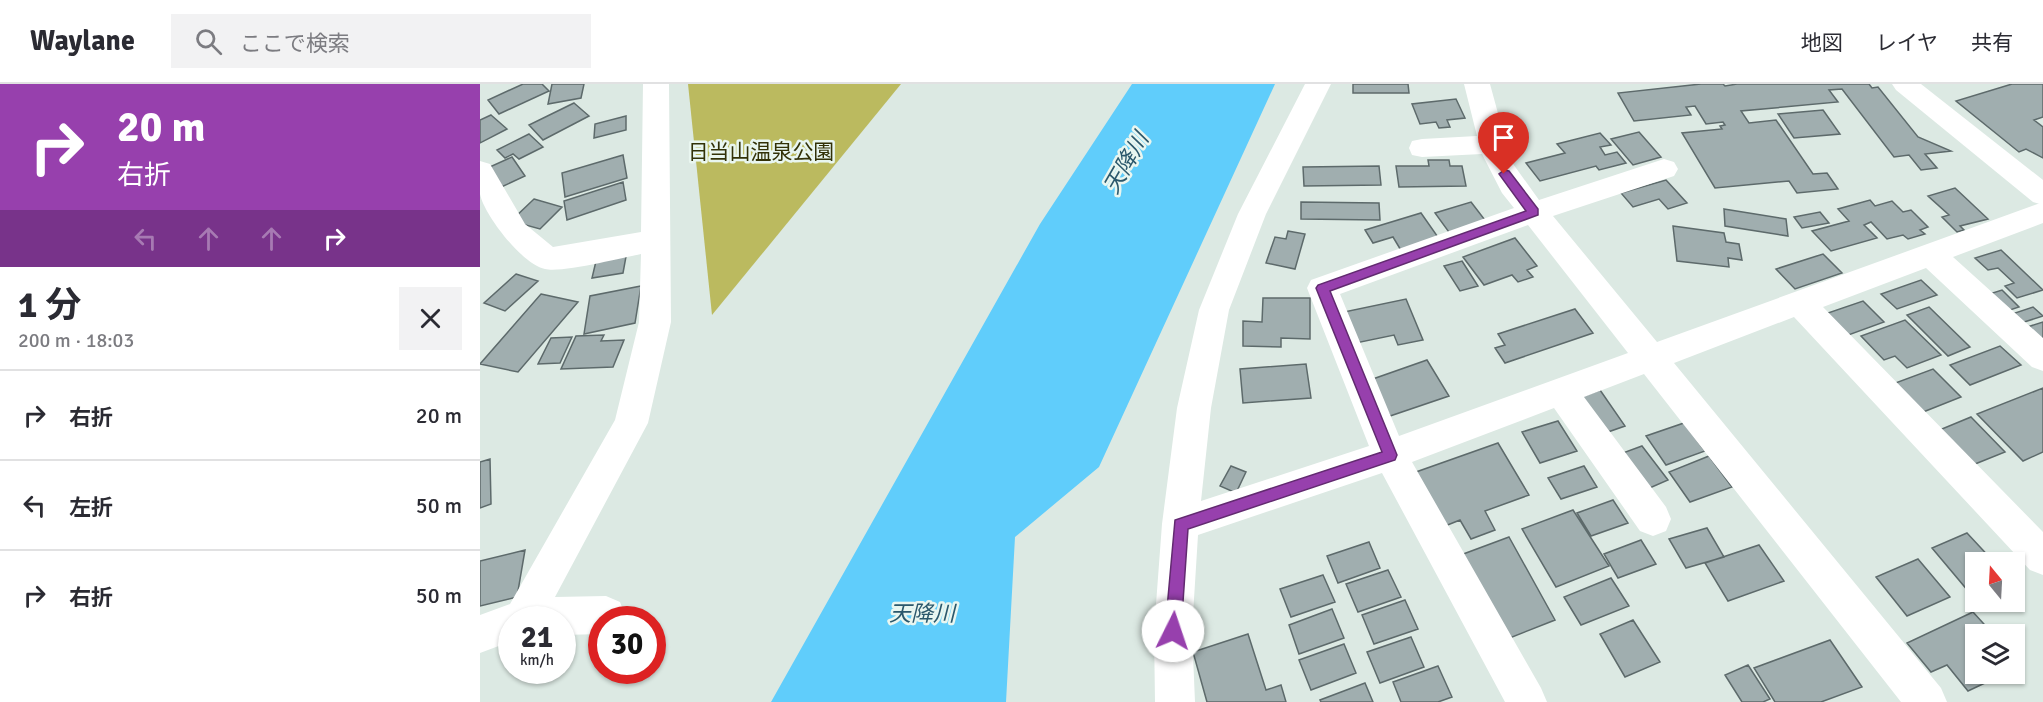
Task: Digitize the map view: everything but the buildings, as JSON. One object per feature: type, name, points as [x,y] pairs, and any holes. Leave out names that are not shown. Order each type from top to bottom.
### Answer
[{"type":"street","points":[[526,606],[631,423],[655,322],[656,84]]},
{"type":"street","points":[[1175,702],[1167,632],[1194,408],[1214,310],[1252,214],[1318,84]]},
{"type":"street","points":[[1477,84],[1497,162],[1512,186],[1927,702]]},
{"type":"street","points":[[1905,84],[2043,195]]},
{"type":"street","points":[[1422,148],[1491,144]]},
{"type":"street","points":[[1527,702],[1390,455],[1322,288],[1534,212],[1664,169]]},
{"type":"street","points":[[480,171],[515,232],[548,259],[605,251],[654,240]]},
{"type":"street","points":[[1180,524],[1390,455],[2043,212]]},
{"type":"street","points":[[1930,254],[2043,358]]},
{"type":"street","points":[[1800,303],[2043,558]]},
{"type":"street","points":[[1561,393],[1653,519]]},
{"type":"street","points":[[480,634],[498,627]]},
{"type":"green space","name":"日当山温泉公園","points":[[688,84],[901,84],[712,315]]},
{"type":"water","name":"天降川","points":[[1132,84],[1275,84],[1099,467],[1015,537],[1006,702],[771,702],[1040,224]]},
{"type":"route","points":[[1173,631],[1180,524],[1390,455],[1322,288],[1534,212],[1504,174]]}]
